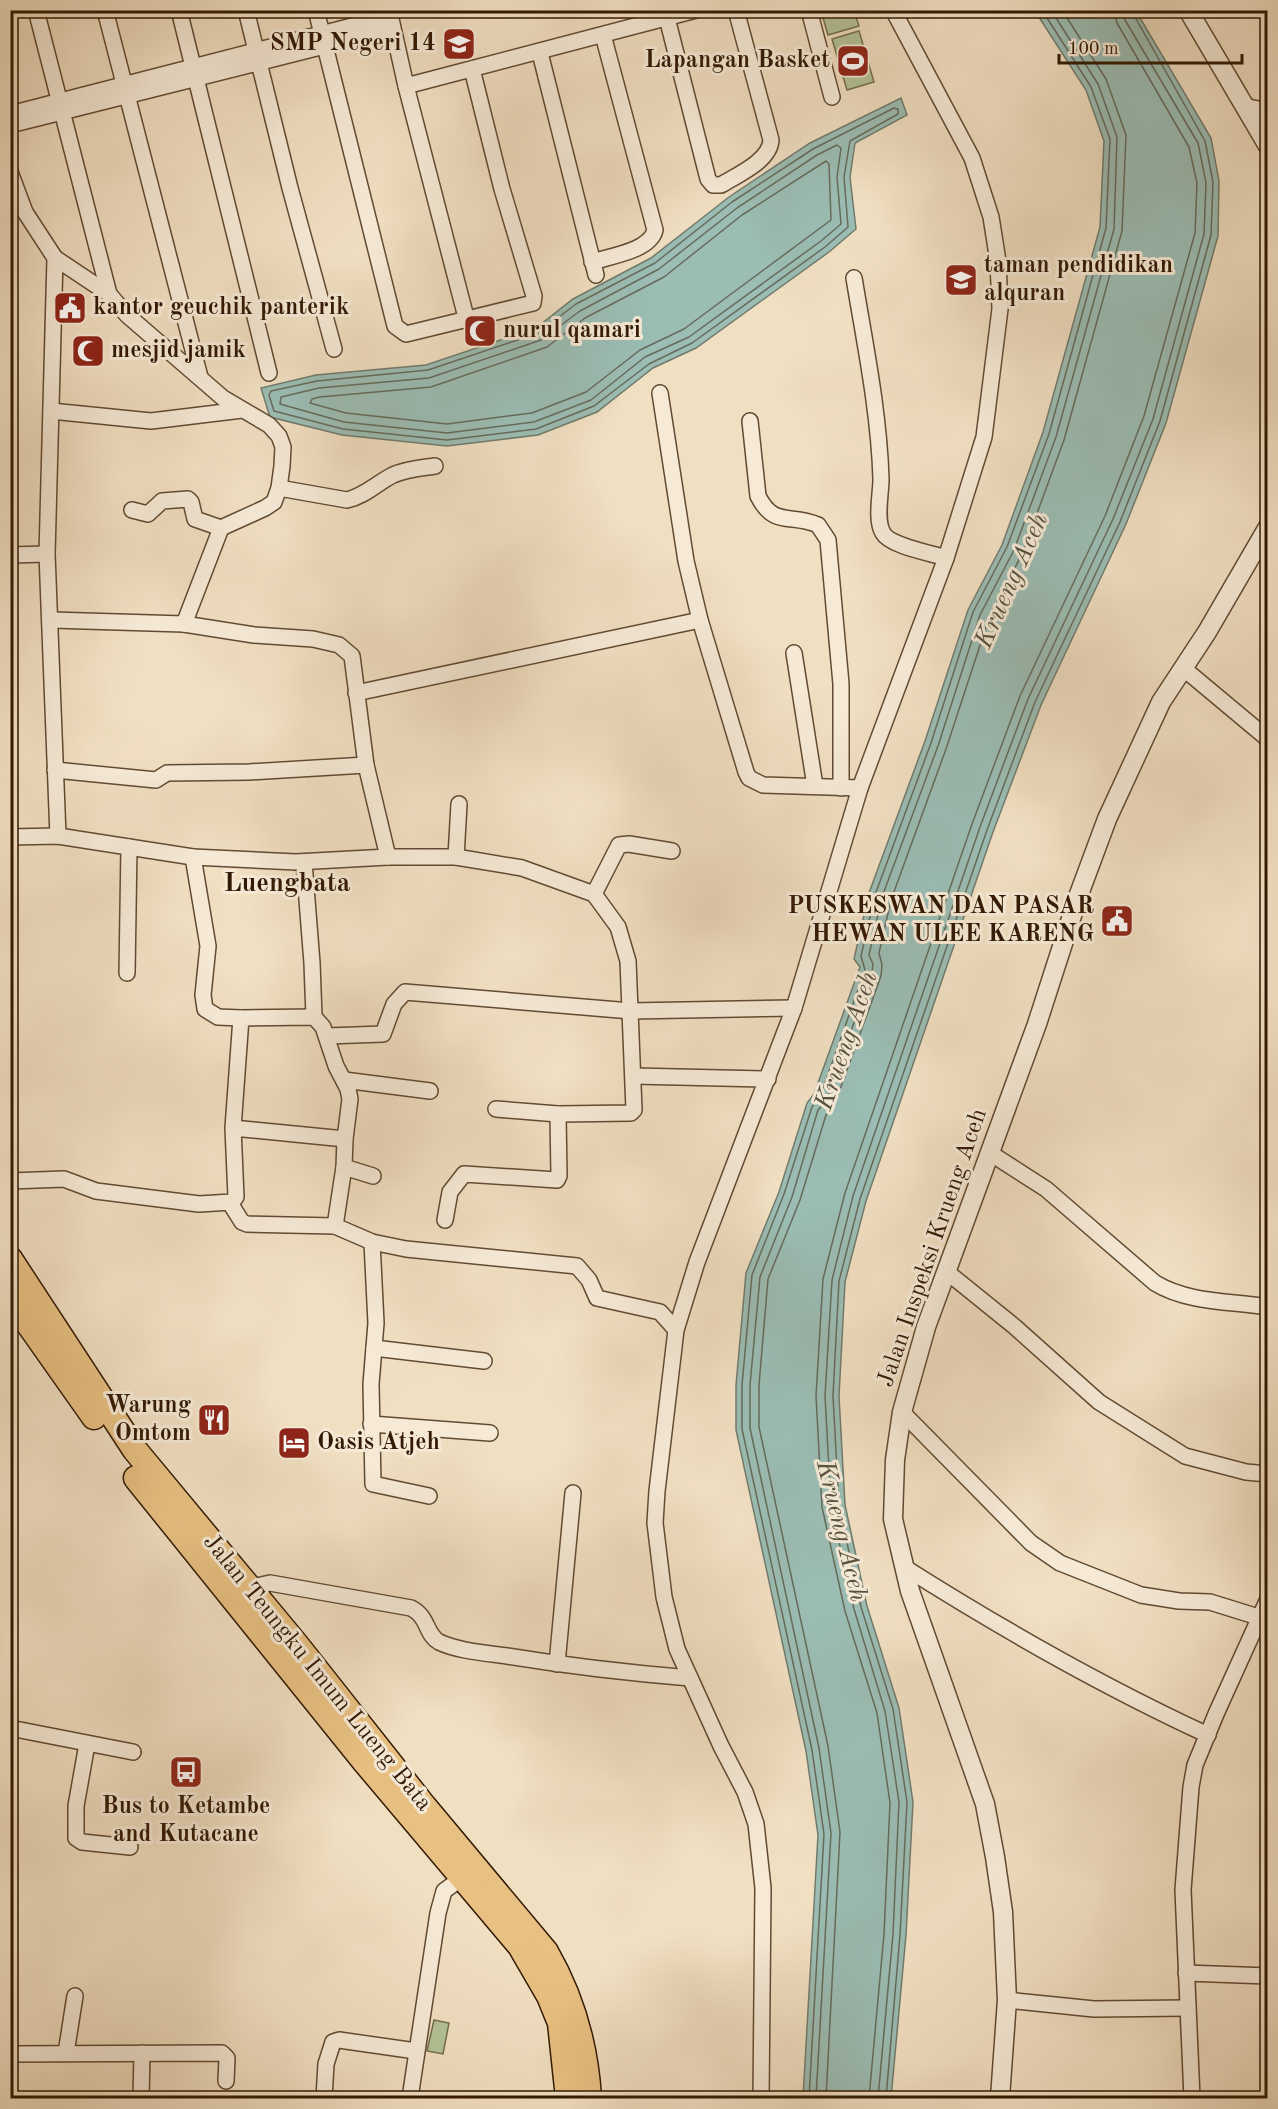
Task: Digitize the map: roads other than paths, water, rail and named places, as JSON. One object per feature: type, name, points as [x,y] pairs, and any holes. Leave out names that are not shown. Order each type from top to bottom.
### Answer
[{"type":"highway","name":"Jalan Teungku Imum Lueng Bata","points":[[10,1259],[101,1414],[130,1471],[469,1873],[538,1940],[559,1975],[579,2032],[586,2064],[589,2098]]},
{"type":"highway","name":"Jalan Teungku Imum Lueng Bata","points":[[10,1298],[101,1414],[135,1450],[248,1588],[469,1873],[520,1946],[549,1996],[563,2037],[568,2098]]},
{"type":"street","points":[[36,10],[109,294]]},
{"type":"street","points":[[105,10],[200,377]]},
{"type":"street","points":[[179,10],[269,373]]},
{"type":"street","points":[[246,10],[334,349]]},
{"type":"street","points":[[316,10],[395,326],[402,333],[411,334],[533,303],[534,296],[502,189],[472,69]]},
{"type":"street","points":[[406,86],[540,53],[696,10]]},
{"type":"street","points":[[667,18],[708,179],[713,185],[720,185],[771,149],[771,140],[736,10]]},
{"type":"street","points":[[809,10],[832,97]]},
{"type":"street","points":[[761,2098],[763,1888],[756,1824],[746,1791],[721,1746],[677,1649],[664,1597],[655,1523],[661,1444],[676,1330],[697,1262],[794,1008],[860,788],[946,558],[984,437],[1000,309],[998,261],[991,217],[972,158],[893,10]]},
{"type":"street","points":[[1188,10],[1268,146]]},
{"type":"street","points":[[10,114],[61,106],[325,40],[391,18],[406,86],[467,321]]},
{"type":"street","points":[[540,53],[594,268],[644,245],[653,237],[654,222],[603,35]]},
{"type":"street","points":[[10,125],[61,106]]},
{"type":"street","points":[[1244,106],[1268,111]]},
{"type":"street","points":[[10,172],[18,213],[55,258],[109,294],[127,315],[223,398],[269,425],[279,436],[283,447],[279,488],[270,505],[221,528],[184,624]]},
{"type":"street","points":[[55,258],[47,554],[52,620],[58,836]]},
{"type":"street","points":[[854,278],[868,363],[881,477],[881,530],[888,540],[897,544],[946,558]]},
{"type":"street","points":[[660,393],[686,561],[700,620],[749,778],[763,784],[860,788]]},
{"type":"street","points":[[51,411],[151,421],[242,410]]},
{"type":"street","points":[[750,422],[758,496],[763,507],[776,518],[818,525],[828,540],[841,684],[841,788]]},
{"type":"street","points":[[279,488],[347,500],[357,498],[393,475],[410,469],[435,466]]},
{"type":"street","points":[[132,510],[148,514],[162,501],[188,499],[191,502],[195,519],[221,528]]},
{"type":"street","name":"Jalan Inspeksi Krueng Aceh","points":[[1000,2098],[1006,2000],[1003,1912],[985,1804],[910,1592],[892,1518],[895,1460],[902,1412],[926,1328],[1107,819],[1157,710],[1207,632],[1268,526]]},
{"type":"street","points":[[10,555],[47,554]]},
{"type":"street","points":[[52,620],[184,624],[339,645],[352,656],[366,765],[388,857]]},
{"type":"street","points":[[356,693],[700,620]]},
{"type":"street","points":[[794,653],[815,786]]},
{"type":"street","points":[[1183,668],[1268,739]]},
{"type":"street","points":[[55,770],[156,780],[167,773],[249,772],[366,765]]},
{"type":"street","points":[[456,858],[459,804]]},
{"type":"street","points":[[10,837],[58,836],[193,857],[304,862],[388,857],[456,858],[522,868],[594,894],[618,927],[628,961],[635,1107],[631,1113],[558,1114],[496,1109]]},
{"type":"street","points":[[594,894],[619,845],[629,844],[672,851]]},
{"type":"street","points":[[127,973],[129,847]]},
{"type":"street","points":[[193,857],[208,946],[203,995],[205,1009],[218,1017],[314,1017]]},
{"type":"street","points":[[304,862],[314,1017],[327,1036],[350,1100],[344,1167],[335,1226]]},
{"type":"street","points":[[327,1036],[383,1034],[394,1004],[405,992],[631,1011],[794,1008]]},
{"type":"street","points":[[10,1181],[64,1179],[96,1191],[199,1204],[230,1203],[236,1197],[233,1128],[241,1018]]},
{"type":"street","points":[[634,1076],[768,1079]]},
{"type":"street","points":[[344,1080],[430,1091]]},
{"type":"street","points":[[445,1221],[450,1192],[464,1174],[557,1180],[559,1176],[558,1114]]},
{"type":"street","points":[[233,1128],[345,1139]]},
{"type":"street","points":[[990,1153],[1046,1189],[1155,1283],[1169,1292],[1185,1297],[1268,1307]]},
{"type":"street","points":[[344,1167],[373,1176]]},
{"type":"street","points":[[230,1203],[242,1222],[247,1224],[335,1226],[372,1242],[438,1253],[577,1266],[589,1280],[597,1298],[660,1312],[676,1330]]},
{"type":"street","points":[[372,1242],[376,1323],[371,1424],[372,1484],[429,1496]]},
{"type":"street","points":[[946,1272],[1015,1327],[1099,1402],[1185,1456],[1246,1472],[1268,1474]]},
{"type":"street","points":[[374,1348],[484,1362]]},
{"type":"street","points":[[902,1412],[1031,1543],[1060,1563],[1142,1596],[1179,1602],[1210,1602],[1264,1619]]},
{"type":"street","points":[[371,1424],[490,1433]]},
{"type":"street","points":[[558,1664],[573,1493]]},
{"type":"street","points":[[904,1567],[1082,1672],[1133,1700],[1208,1735]]},
{"type":"street","points":[[248,1588],[270,1583],[411,1608],[423,1615],[430,1631],[438,1641],[481,1652],[558,1664],[690,1678]]},
{"type":"street","points":[[1192,2098],[1183,1890],[1187,1809],[1196,1765],[1264,1619],[1268,1599]]},
{"type":"street","points":[[10,1728],[133,1752]]},
{"type":"street","points":[[87,1744],[76,1806],[76,1838],[82,1842],[130,1847]]},
{"type":"street","points":[[410,2098],[438,1913],[444,1891],[469,1873]]},
{"type":"street","points":[[1186,1973],[1268,1976]]},
{"type":"street","points":[[66,2053],[75,1996]]},
{"type":"street","points":[[1006,2000],[1094,2009],[1188,2008]]},
{"type":"street","points":[[324,2098],[326,2064],[333,2042],[339,2040],[416,2051]]},
{"type":"street","points":[[141,2098],[142,2053]]},
{"type":"street","points":[[10,2054],[222,2053],[227,2058],[226,2081]]},
{"type":"water","name":"Krueng Aceh","points":[[1035,11],[1136,11],[1211,138],[1219,181],[1218,236],[1166,423],[1126,524],[1041,705],[993,832],[866,1201],[845,1282],[839,1396],[845,1505],[867,1606],[899,1708],[913,1802],[906,1935],[891,2098],[803,2098],[818,1835],[806,1751],[736,1430],[736,1385],[746,1273],[779,1192],[807,1103],[814,1094],[860,967],[854,959],[869,893],[925,741],[968,610],[1002,545],[1043,432],[1100,227],[1104,141],[1086,90]]},
{"type":"water","points":[[901,98],[907,115],[855,143],[850,177],[856,229],[829,252],[696,348],[653,368],[597,412],[538,435],[447,446],[342,435],[270,417],[261,388],[316,375],[426,365],[536,328],[573,299],[651,258],[729,197],[810,143]]},
{"type":"place","name":"SMP Negeri 14","points":[[459,44]]},
{"type":"place","name":"Lapangan Basket","points":[[853,61]]},
{"type":"place","name":"taman pendidikan alquran","points":[[961,280]]},
{"type":"place","name":"kantor geuchik panterik","points":[[70,308]]},
{"type":"place","name":"nurul qamari","points":[[480,331]]},
{"type":"place","name":"mesjid jamik","points":[[88,351]]},
{"type":"place","name":"PUSKESWAN DAN PASAR HEWAN ULEE KARENG","points":[[1117,921]]},
{"type":"place","name":"Warung Omtom","points":[[214,1420]]},
{"type":"place","name":"Oasis Atjeh","points":[[294,1443]]},
{"type":"place","name":"Bus to Ketambe and Kutacane","points":[[186,1772]]},
{"type":"district","name":"Luengbata","points":[[287,883]]}]
